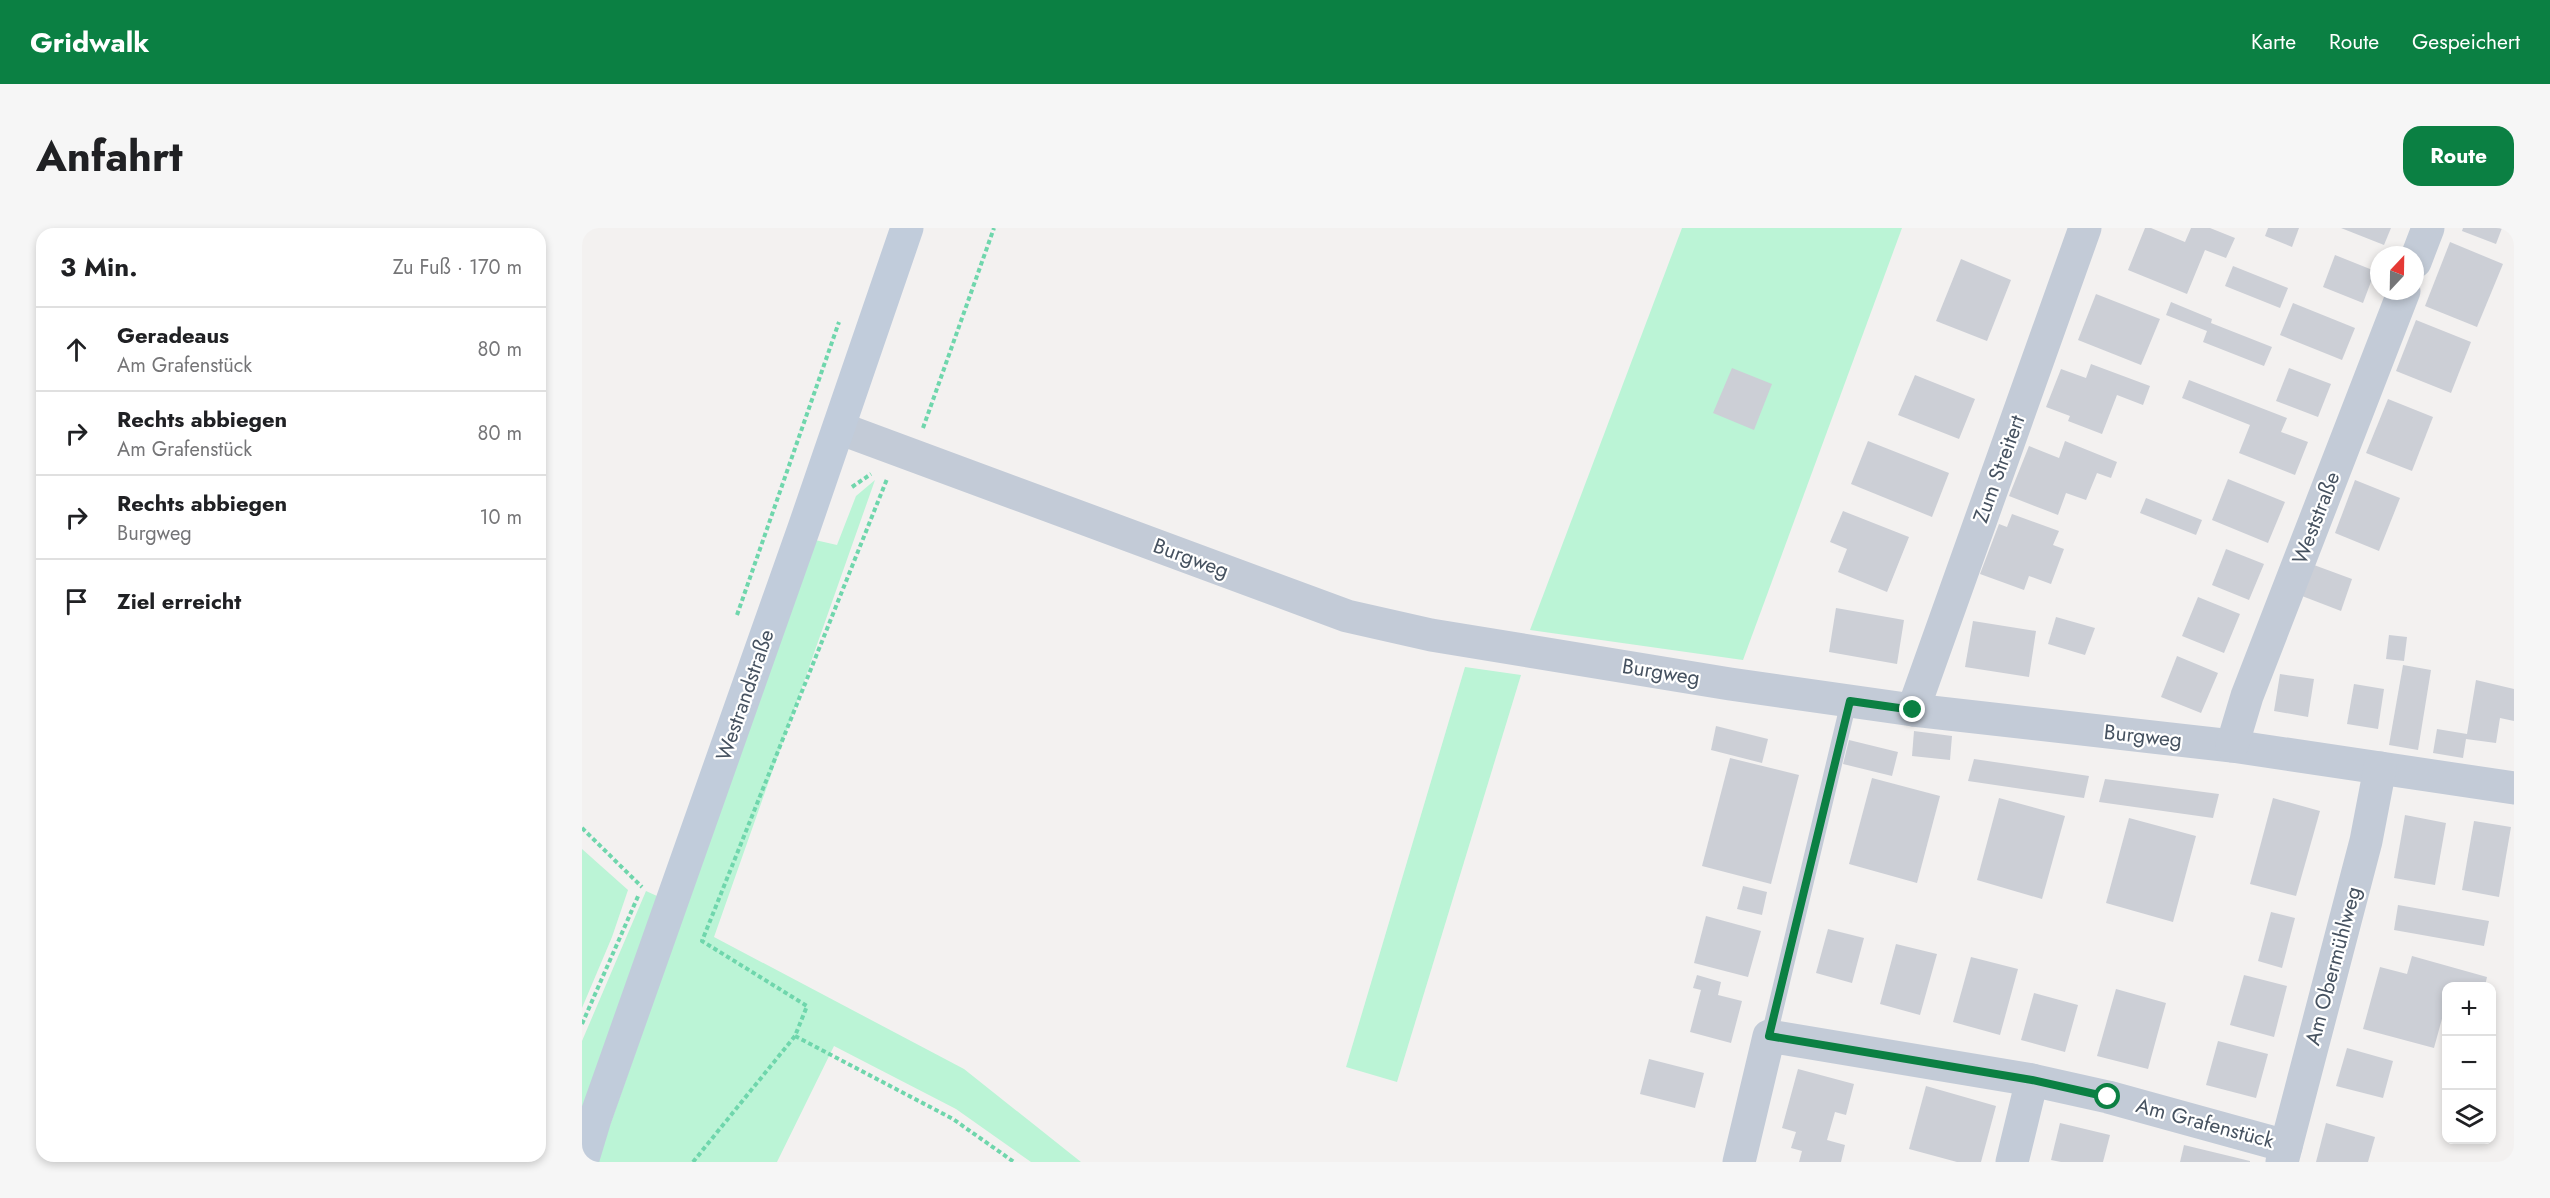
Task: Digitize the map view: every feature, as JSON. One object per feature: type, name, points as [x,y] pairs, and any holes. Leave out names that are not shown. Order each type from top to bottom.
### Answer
[{"type":"main road","name":"Westrandstraße","points":[[582,1162],[907,228]]},
{"type":"street","name":"Zum Streitert","points":[[1913,710],[2085,228]]},
{"type":"street","points":[[2421,246],[2428,228]]},
{"type":"street","name":"Weststraße","points":[[2232,746],[2247,696],[2401,300]]},
{"type":"street","name":"Burgweg","points":[[839,428],[1347,616],[1459,640],[1850,701],[2232,746],[2514,788]]},
{"type":"street","name":"Am Obermühlweg","points":[[2284,1154],[2366,842],[2379,768]]},
{"type":"street","points":[[1739,1162],[1769,1036]]},
{"type":"street","name":"Am Grafenstück","points":[[1769,1036],[2032,1080],[2108,1097],[2284,1154]]},
{"type":"street","points":[[2012,1162],[2032,1080]]},
{"type":"lane","points":[[1769,1036],[1850,701]]},
{"type":"path","points":[[693,1162],[795,1036],[807,1006],[702,941],[905,453],[994,228]]},
{"type":"path","points":[[734,626],[841,316]]},
{"type":"path","points":[[582,828],[642,887]]},
{"type":"path","points":[[582,1024],[645,877]]},
{"type":"path","points":[[795,1036],[953,1119],[1014,1162]]},
{"type":"green space","points":[[1682,228],[1902,228],[1743,660],[1530,630]]},
{"type":"green space","points":[[875,480],[714,937],[964,1069],[1081,1162],[1031,1162],[956,1109],[834,1046],[777,1162],[597,1162],[815,540],[837,545],[856,496]]},
{"type":"green space","points":[[1465,667],[1521,675],[1397,1082],[1346,1067]]},
{"type":"green space","points":[[582,849],[628,890],[612,937],[582,1008]]},
{"type":"green space","points":[[646,891],[657,896],[582,1116],[582,1041]]},
{"type":"building","points":[[2145,228],[2151,228],[2185,242],[2191,228],[2210,228],[2235,238],[2226,258],[2205,250],[2187,294],[2128,270]]},
{"type":"building","points":[[2268,228],[2299,228],[2292,247],[2265,236]]},
{"type":"building","points":[[2341,228],[2391,228],[2384,245]]},
{"type":"building","points":[[2463,228],[2502,228],[2496,244],[2462,231]]},
{"type":"building","points":[[2450,242],[2503,264],[2477,327],[2425,306]]},
{"type":"building","points":[[2335,255],[2370,269],[2370,284],[2363,303],[2323,287]]},
{"type":"building","points":[[1961,259],[2011,280],[1987,341],[1936,321]]},
{"type":"building","points":[[2233,266],[2288,288],[2280,308],[2225,286]]},
{"type":"building","points":[[2096,294],[2160,319],[2141,365],[2078,340]]},
{"type":"building","points":[[2171,302],[2212,319],[2211,323],[2272,347],[2264,366],[2203,342],[2207,331],[2166,315]]},
{"type":"building","points":[[2293,303],[2355,328],[2342,360],[2280,335]]},
{"type":"building","points":[[2416,320],[2471,342],[2451,393],[2396,371]]},
{"type":"building","points":[[2091,364],[2150,386],[2143,405],[2117,395],[2102,434],[2068,421],[2070,416],[2046,407],[2061,369],[2086,378]]},
{"type":"building","points":[[1732,368],[1772,384],[1754,430],[1713,413]]},
{"type":"building","points":[[2289,368],[2331,384],[2318,417],[2276,401]]},
{"type":"building","points":[[1915,375],[1975,399],[1959,439],[1898,415]]},
{"type":"building","points":[[2189,380],[2287,418],[2281,432],[2308,442],[2295,475],[2239,453],[2250,425],[2182,398]]},
{"type":"building","points":[[2388,399],[2433,417],[2412,471],[2366,453]]},
{"type":"building","points":[[1868,441],[1949,473],[1932,517],[1851,484]]},
{"type":"building","points":[[2065,441],[2117,462],[2111,478],[2097,473],[2086,500],[2066,493],[2058,515],[2009,496],[2029,446],[2059,458]]},
{"type":"building","points":[[2228,479],[2285,502],[2268,543],[2212,520]]},
{"type":"building","points":[[2355,480],[2400,498],[2379,551],[2335,533]]},
{"type":"building","points":[[2146,498],[2202,520],[2196,535],[2140,513]]},
{"type":"building","points":[[1843,511],[1909,537],[1887,592],[1838,572],[1847,549],[1830,542]]},
{"type":"building","points":[[2012,514],[2059,531],[2053,545],[2064,549],[2051,584],[2029,576],[2024,590],[1980,574],[1999,524],[2007,527]]},
{"type":"building","points":[[2226,549],[2264,564],[2249,600],[2212,585]]},
{"type":"building","points":[[2314,565],[2352,579],[2341,611],[2302,596]]},
{"type":"building","points":[[2198,597],[2240,614],[2224,653],[2182,636]]},
{"type":"building","points":[[1836,608],[1904,620],[1897,664],[1829,652]]},
{"type":"building","points":[[2056,617],[2095,628],[2085,655],[2048,644]]},
{"type":"building","points":[[1973,621],[2036,631],[2029,677],[1965,667]]},
{"type":"building","points":[[2389,635],[2407,637],[2404,661],[2386,659]]},
{"type":"building","points":[[2177,656],[2218,673],[2201,713],[2161,697]]},
{"type":"building","points":[[2403,665],[2431,670],[2418,750],[2389,745]]},
{"type":"building","points":[[2280,674],[2314,679],[2308,717],[2274,711]]},
{"type":"building","points":[[2476,680],[2514,689],[2514,721],[2500,718],[2496,743],[2466,739],[2463,758],[2433,753],[2437,729],[2467,734]]},
{"type":"building","points":[[2354,684],[2384,689],[2378,729],[2347,724]]},
{"type":"building","points":[[1716,726],[1768,739],[1762,763],[1711,750]]},
{"type":"building","points":[[1914,731],[1952,736],[1950,760],[1912,756]]},
{"type":"building","points":[[1849,740],[1898,752],[1892,776],[1843,764]]},
{"type":"building","points":[[1730,758],[1799,775],[1771,884],[1702,866]]},
{"type":"building","points":[[1974,759],[2089,776],[2084,798],[1968,781]]},
{"type":"building","points":[[1872,778],[1940,796],[1917,883],[1849,864]]},
{"type":"building","points":[[2105,779],[2219,794],[2213,818],[2099,802]]},
{"type":"building","points":[[1999,798],[2065,816],[2042,899],[1977,880]]},
{"type":"building","points":[[2273,798],[2320,811],[2296,896],[2250,884]]},
{"type":"building","points":[[2405,815],[2446,823],[2435,885],[2394,878]]},
{"type":"building","points":[[2129,818],[2196,836],[2173,922],[2106,903]]},
{"type":"building","points":[[2474,821],[2511,827],[2499,897],[2462,890]]},
{"type":"building","points":[[1743,886],[1767,892],[1762,915],[1737,909]]},
{"type":"building","points":[[2398,905],[2489,921],[2484,946],[2394,930]]},
{"type":"building","points":[[2271,912],[2295,918],[2282,968],[2258,961]]},
{"type":"building","points":[[1706,916],[1761,931],[1748,977],[1694,963]]},
{"type":"building","points":[[1828,929],[1864,938],[1852,983],[1816,973]]},
{"type":"building","points":[[1896,944],[1937,954],[1920,1015],[1880,1004]]},
{"type":"building","points":[[2412,956],[2487,977],[2486,982],[2442,982],[2442,1019],[2434,1048],[2363,1029],[2380,967],[2407,974]]},
{"type":"building","points":[[1971,957],[2018,969],[2000,1035],[1953,1022]]},
{"type":"building","points":[[1697,975],[1721,982],[1718,995],[1742,1001],[1731,1043],[1690,1032],[1701,990],[1693,988]]},
{"type":"building","points":[[2244,975],[2287,986],[2274,1037],[2230,1025]]},
{"type":"building","points":[[2116,989],[2166,1003],[2148,1069],[2097,1056]]},
{"type":"building","points":[[2034,993],[2078,1005],[2065,1052],[2021,1040]]},
{"type":"building","points":[[2218,1041],[2268,1054],[2256,1098],[2206,1085]]},
{"type":"building","points":[[2347,1048],[2393,1061],[2383,1098],[2336,1086]]},
{"type":"building","points":[[1649,1059],[1704,1073],[1695,1108],[1640,1094]]},
{"type":"building","points":[[1798,1069],[1854,1084],[1846,1115],[1835,1112],[1827,1140],[1845,1145],[1841,1162],[1799,1162],[1802,1151],[1791,1148],[1796,1132],[1782,1128]]},
{"type":"building","points":[[1926,1086],[1996,1106],[1981,1162],[1957,1162],[1909,1149]]},
{"type":"building","points":[[2060,1123],[2110,1135],[2103,1162],[2051,1160]]},
{"type":"building","points":[[2326,1123],[2375,1137],[2368,1162],[2316,1162]]},
{"type":"building","points":[[2184,1145],[2250,1161],[2250,1162],[2180,1162]]},
{"type":"route","points":[[1913,710],[1850,701],[1769,1036],[2032,1080],[2108,1097]]}]
